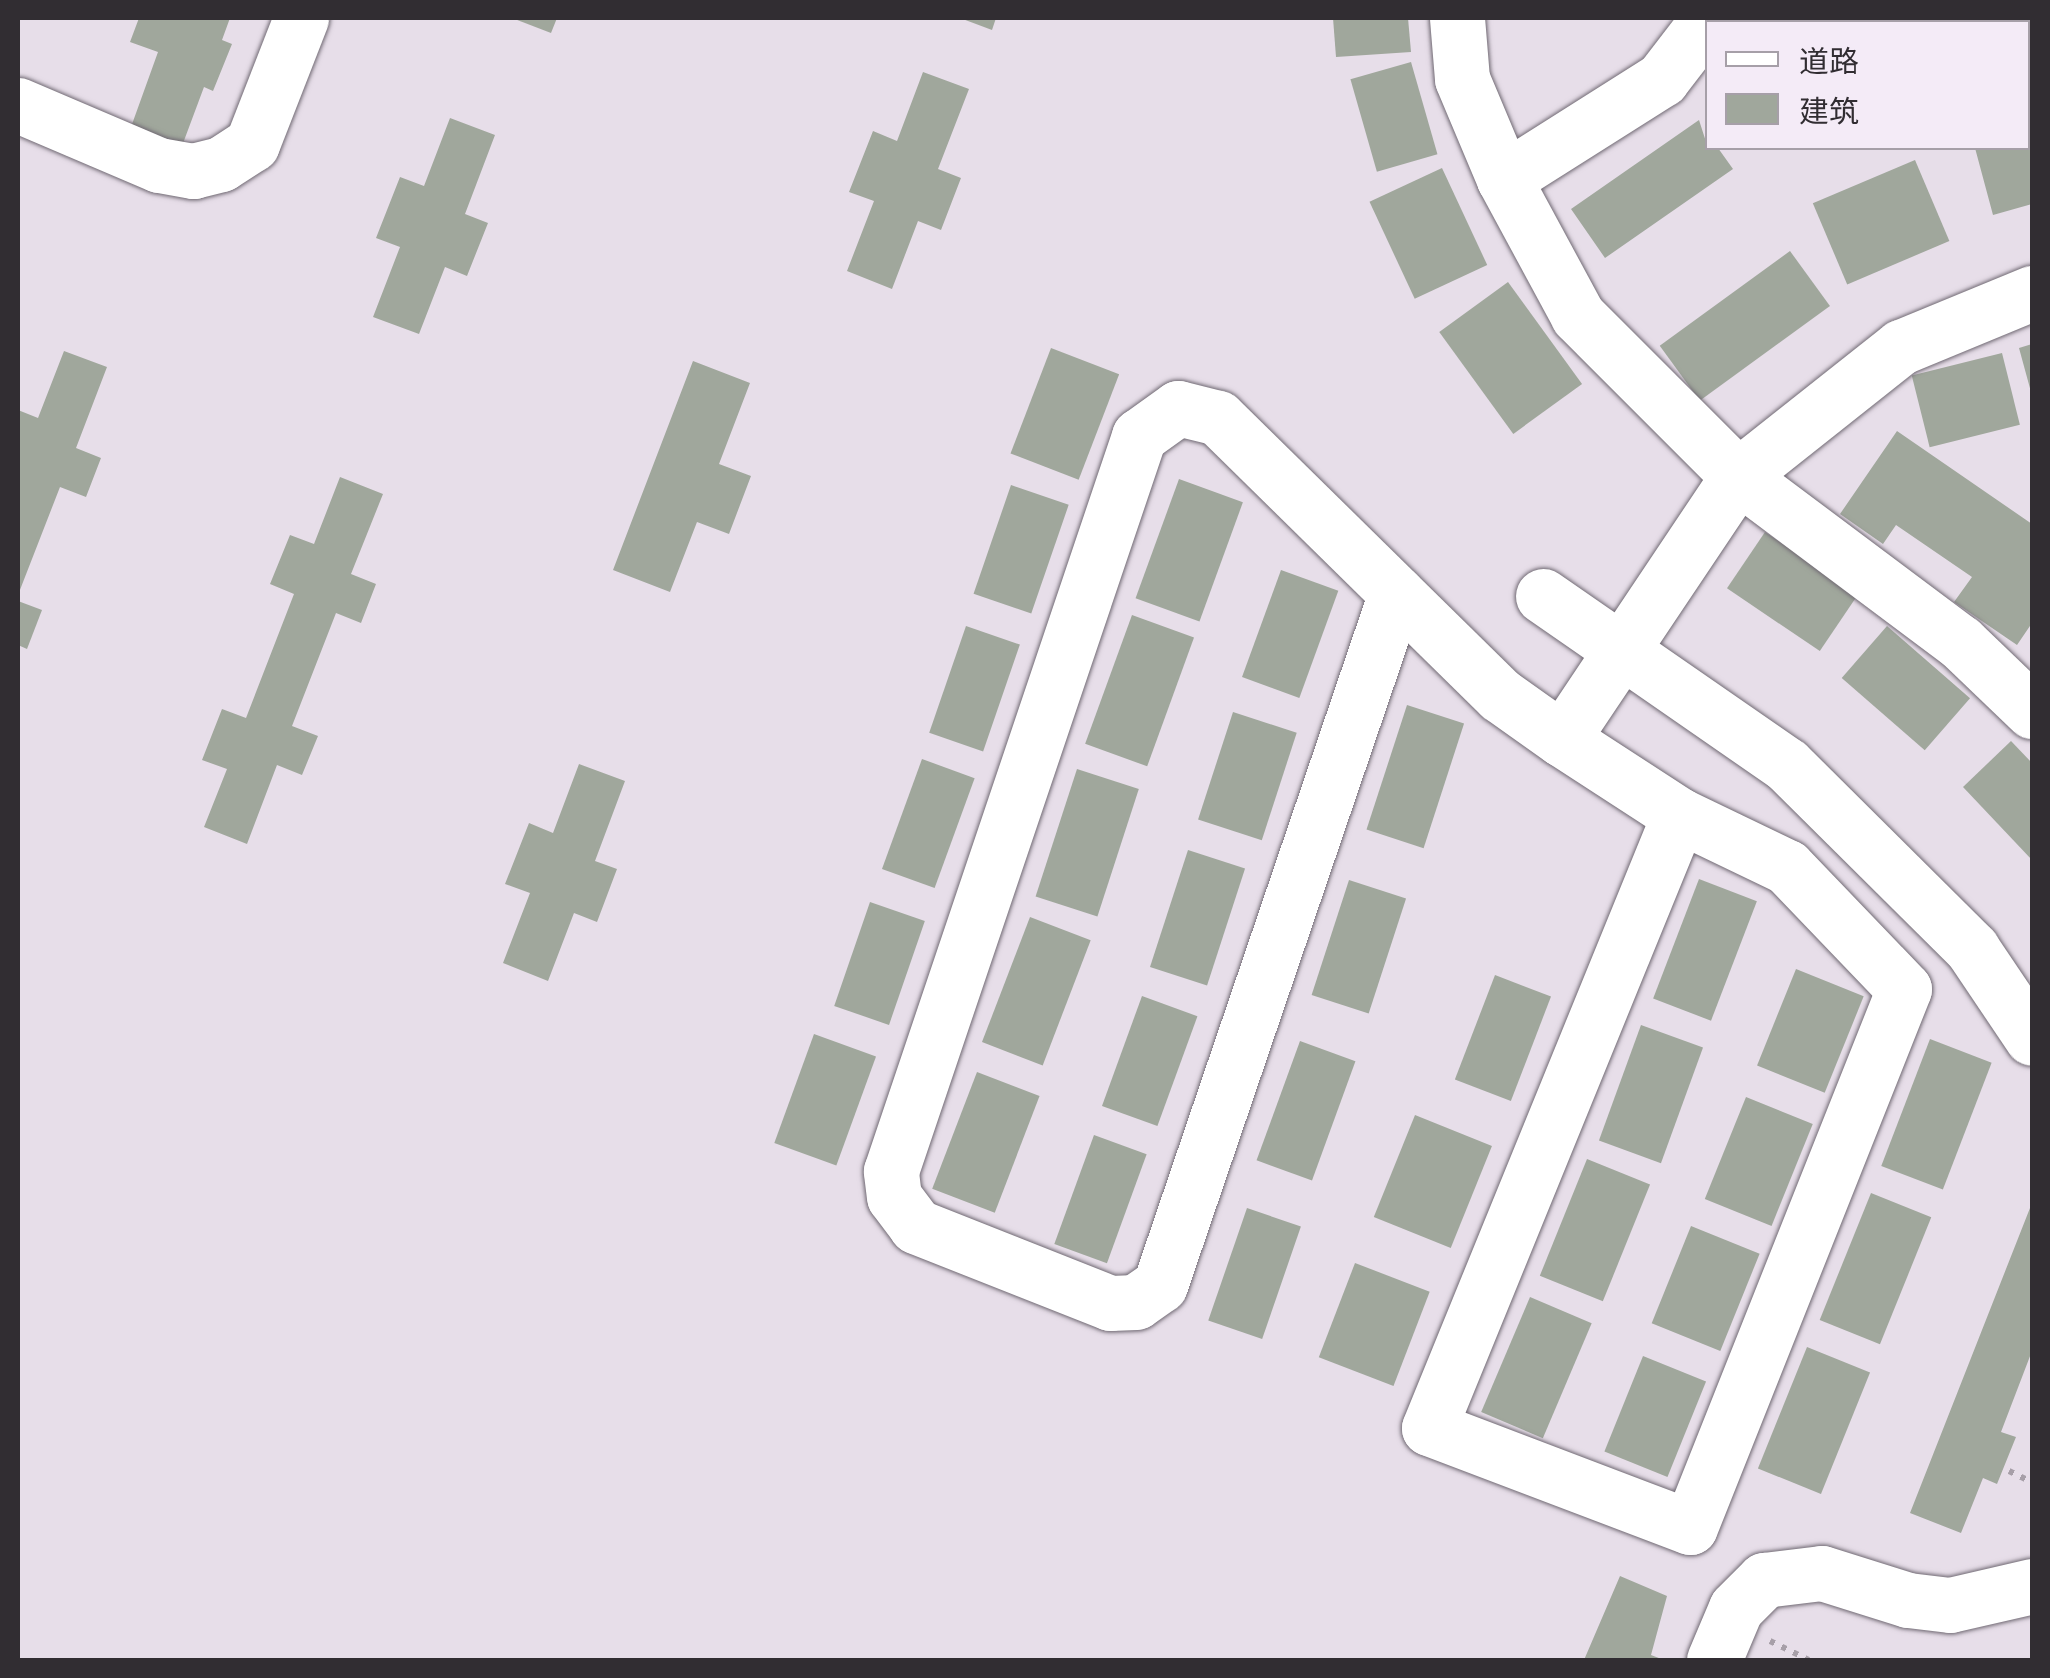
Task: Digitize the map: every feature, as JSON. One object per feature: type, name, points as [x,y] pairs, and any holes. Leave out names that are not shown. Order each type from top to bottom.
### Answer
[{"type":"street","points":[[18,105],[160,165],[193,170],[221,164],[252,144],[301,18]]},
{"type":"street","points":[[1457,18],[1462,79],[1504,179],[1578,316],[1738,476],[1960,642],[2032,711]]},
{"type":"street","points":[[1504,179],[1662,79],[1705,23]]},
{"type":"street","points":[[1562,740],[1618,650],[1738,476],[1901,347],[2032,293]]},
{"type":"street","points":[[1396,593],[1160,1285],[1136,1302],[1110,1303],[916,1226],[894,1197],[891,1171],[1139,436],[1178,408],[1218,418],[1500,695],[1562,740],[1680,815],[1787,867],[1904,989],[1690,1527],[1429,1428],[1680,815]]},
{"type":"street","points":[[1544,596],[1787,765],[1972,949],[2032,1038]]},
{"type":"street","points":[[1714,1660],[1736,1608],[1764,1580],[1822,1573],[1908,1600],[1950,1605],[2032,1586]]},
{"type":"path","points":[[2009,1472],[2032,1482]]},
{"type":"building","points":[[139,18],[230,18],[222,40],[232,44],[213,91],[204,87],[182,146],[131,127],[158,52],[130,42]]},
{"type":"building","points":[[512,18],[557,18],[551,33]]},
{"type":"building","points":[[960,18],[996,18],[992,30]]},
{"type":"building","points":[[1333,18],[1408,18],[1411,52],[1336,57]]},
{"type":"building","points":[[1844,18],[1848,20],[1783,20]]},
{"type":"building","points":[[1411,62],[1437,154],[1377,172],[1350,79]]},
{"type":"building","points":[[923,72],[969,89],[938,169],[961,178],[941,230],[918,221],[892,289],[847,271],[874,201],[849,192],[873,131],[897,141]]},
{"type":"building","points":[[450,118],[495,135],[465,214],[488,223],[467,276],[445,267],[419,334],[373,317],[400,247],[376,238],[400,177],[424,186]]},
{"type":"building","points":[[1699,120],[1705,150],[1719,150],[1733,169],[1605,258],[1571,209]]},
{"type":"building","points":[[2030,135],[2032,204],[1993,215],[1976,150],[2030,150]]},
{"type":"building","points":[[1915,160],[1949,241],[1847,284],[1813,203]]},
{"type":"building","points":[[1442,168],[1487,265],[1415,299],[1369,202]]},
{"type":"building","points":[[1790,251],[1830,306],[1700,401],[1660,346]]},
{"type":"building","points":[[1508,282],[1582,384],[1513,434],[1439,332]]},
{"type":"building","points":[[2032,344],[2032,392],[2031,392],[2019,348]]},
{"type":"building","points":[[1051,348],[1119,374],[1079,480],[1011,453]]},
{"type":"building","points":[[64,351],[107,367],[76,448],[101,458],[86,497],[60,487],[18,595],[18,410],[38,418]]},
{"type":"building","points":[[2002,353],[2020,425],[1930,447],[1912,375]]},
{"type":"building","points":[[693,361],[750,383],[719,464],[751,476],[729,534],[697,522],[670,592],[613,570]]},
{"type":"building","points":[[1897,431],[2032,524],[2032,623],[2017,645],[1954,602],[1972,577],[1896,525],[1883,544],[1840,514]]},
{"type":"building","points":[[340,477],[383,494],[351,574],[376,584],[361,623],[336,613],[292,726],[318,736],[302,775],[277,765],[247,844],[204,827],[227,769],[202,760],[222,709],[246,718],[294,594],[270,584],[290,535],[314,544]]},
{"type":"building","points":[[1179,479],[1243,502],[1199,622],[1136,598]]},
{"type":"building","points":[[1011,485],[1069,505],[1031,614],[974,594]]},
{"type":"building","points":[[1765,532],[1858,595],[1820,651],[1727,588]]},
{"type":"building","points":[[1281,570],[1338,591],[1299,698],[1242,677]]},
{"type":"building","points":[[18,601],[42,610],[27,649],[18,645]]},
{"type":"building","points":[[1132,615],[1194,638],[1147,766],[1085,744]]},
{"type":"building","points":[[966,626],[1020,645],[983,751],[929,733]]},
{"type":"building","points":[[1887,626],[1970,698],[1925,750],[1842,678]]},
{"type":"building","points":[[1407,705],[1464,724],[1424,848],[1367,830]]},
{"type":"building","points":[[1233,712],[1297,733],[1262,840],[1198,819]]},
{"type":"building","points":[[2011,741],[2032,763],[2032,860],[1963,787]]},
{"type":"building","points":[[922,759],[975,778],[935,888],[882,869]]},
{"type":"building","points":[[579,764],[625,781],[595,861],[617,869],[597,922],[574,913],[548,981],[503,963],[530,893],[505,884],[529,823],[553,833]]},
{"type":"building","points":[[1077,769],[1139,789],[1097,917],[1036,896]]},
{"type":"building","points":[[1188,850],[1245,869],[1207,986],[1150,967]]},
{"type":"building","points":[[1699,879],[1757,901],[1711,1021],[1653,998]]},
{"type":"building","points":[[1349,880],[1406,899],[1369,1014],[1312,995]]},
{"type":"building","points":[[870,902],[925,921],[889,1025],[834,1006]]},
{"type":"building","points":[[1030,917],[1091,940],[1043,1065],[982,1042]]},
{"type":"building","points":[[1796,969],[1864,996],[1825,1093],[1757,1065]]},
{"type":"building","points":[[1495,975],[1551,997],[1511,1101],[1455,1080]]},
{"type":"building","points":[[1142,996],[1197,1016],[1157,1126],[1102,1106]]},
{"type":"building","points":[[1641,1025],[1703,1048],[1661,1163],[1599,1141]]},
{"type":"building","points":[[814,1034],[876,1057],[836,1166],[774,1143]]},
{"type":"building","points":[[1930,1039],[1992,1063],[1943,1190],[1881,1166]]},
{"type":"building","points":[[1300,1041],[1355,1061],[1312,1181],[1257,1160]]},
{"type":"building","points":[[977,1072],[1040,1096],[995,1213],[932,1189]]},
{"type":"building","points":[[1746,1097],[1813,1124],[1772,1226],[1705,1199]]},
{"type":"building","points":[[1415,1115],[1492,1146],[1451,1248],[1374,1217]]},
{"type":"building","points":[[1094,1135],[1147,1154],[1107,1263],[1054,1244]]},
{"type":"building","points":[[1587,1159],[1650,1184],[1603,1301],[1540,1276]]},
{"type":"building","points":[[1871,1193],[1931,1217],[1880,1344],[1820,1320]]},
{"type":"building","points":[[1247,1208],[1301,1227],[1262,1339],[1208,1321]]},
{"type":"building","points":[[2030,1208],[2032,1351],[2001,1432],[2016,1437],[1997,1484],[1983,1478],[1961,1533],[1910,1513]]},
{"type":"building","points":[[1691,1226],[1760,1254],[1720,1351],[1652,1323]]},
{"type":"building","points":[[1355,1263],[1430,1292],[1393,1386],[1319,1357]]},
{"type":"building","points":[[1530,1297],[1592,1323],[1543,1438],[1481,1412]]},
{"type":"building","points":[[1807,1347],[1870,1372],[1821,1494],[1758,1468]]},
{"type":"building","points":[[1643,1356],[1706,1381],[1667,1477],[1604,1451]]},
{"type":"building","points":[[1620,1576],[1667,1596],[1651,1655],[1664,1660],[1584,1660]]}]
